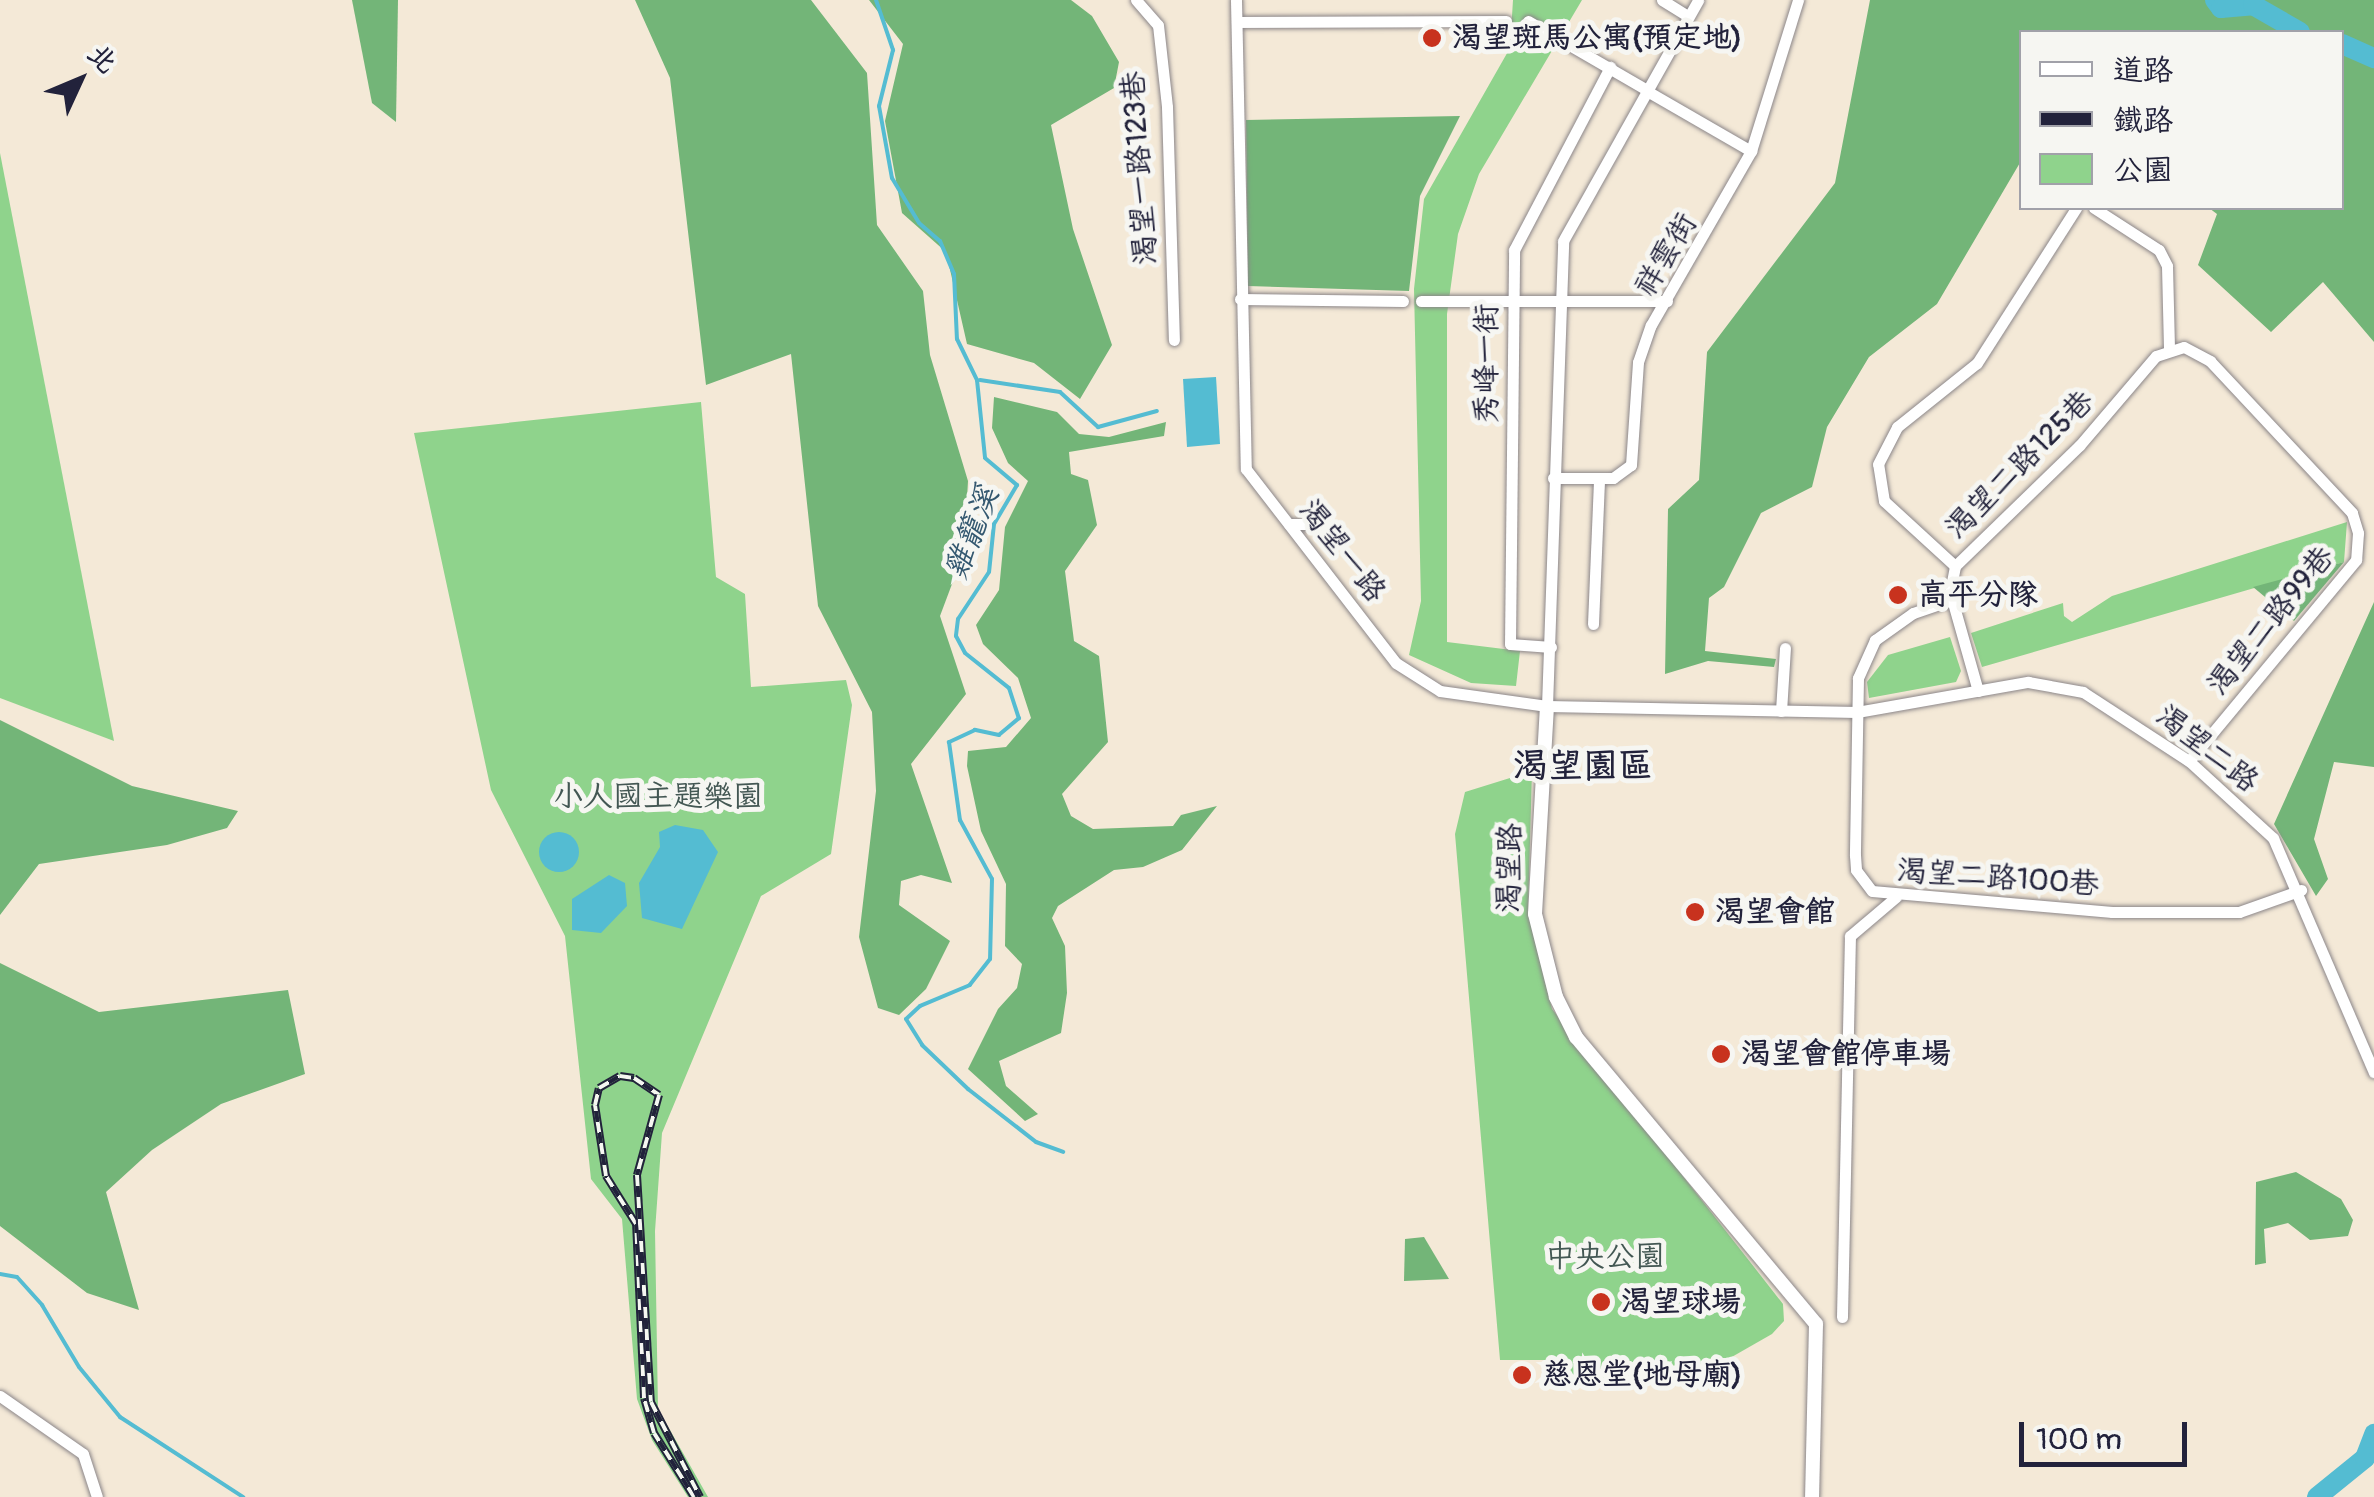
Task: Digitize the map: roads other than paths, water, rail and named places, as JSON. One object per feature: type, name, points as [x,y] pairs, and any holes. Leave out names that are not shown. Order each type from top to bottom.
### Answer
[{"type":"street","name":"渴望一路123巷","points":[[1136,0],[1158,24],[1167,106],[1174,340]]},
{"type":"street","name":"渴望一路","points":[[1236,0],[1240,299],[1250,457],[1246,469],[1339,583],[1396,663],[1422,683],[1495,703],[1857,712]]},
{"type":"street","points":[[1662,0],[1688,16]]},
{"type":"street","name":"渴望路","points":[[1698,0],[1563,240],[1557,302],[1551,647],[1535,914],[1556,997],[1576,1037],[1816,1324],[1812,1497]]},
{"type":"street","name":"祥雲街","points":[[1599,480],[1630,465],[1638,362],[1751,151],[1798,0]]},
{"type":"street","points":[[1237,22],[1497,18]]},
{"type":"street","points":[[1528,21],[1751,151]]},
{"type":"street","name":"秀峰一街","points":[[1551,647],[1510,644],[1514,250],[1530,210],[1610,67]]},
{"type":"street","points":[[1954,566],[1884,501],[1878,464],[1897,428],[1977,363],[2075,210]]},
{"type":"street","points":[[2097,210],[2159,250],[2167,266],[2169,349]]},
{"type":"street","points":[[1240,299],[1404,301]]},
{"type":"street","points":[[1421,301],[1667,302]]},
{"type":"street","name":"渴望二路99巷","points":[[2169,349],[2184,347],[2210,361],[2352,512],[2358,533],[2356,560],[2190,761]]},
{"type":"street","name":"渴望二路125巷","points":[[1978,690],[1951,600],[1954,566],[2169,349]]},
{"type":"street","points":[[1554,478],[1599,480],[1593,624]]},
{"type":"street","points":[[1289,524],[1305,524]]},
{"type":"street","name":"渴望二路100巷","points":[[1951,600],[1913,614],[1875,640],[1858,678],[1856,870],[1872,892],[2112,912],[2239,912],[2301,890]]},
{"type":"street","points":[[1781,711],[1785,648]]},
{"type":"street","name":"渴望二路","points":[[1857,712],[2028,682],[2083,692],[2190,761],[2274,838],[2301,890],[2374,1072]]},
{"type":"street","points":[[1842,1317],[1850,936],[1896,897]]},
{"type":"street","points":[[0,1396],[84,1454],[97,1497]]},
{"type":"water","points":[[1216,377],[1220,444],[1187,447],[1183,379]]},
{"type":"water","points":[[675,825],[703,830],[718,852],[682,929],[642,918],[639,883],[660,847],[659,832]]},
{"type":"water","points":[[559,832],[573,838],[579,852],[573,866],[559,872],[545,866],[539,852],[545,838]]},
{"type":"water","points":[[609,875],[625,883],[627,906],[601,933],[572,930],[572,899]]},
{"type":"waterway","name":"雞籠溪","points":[[876,0],[893,50],[879,106],[892,178],[919,223],[940,241],[954,274],[957,339],[977,380],[985,458],[1017,485],[994,524],[989,572],[958,619],[956,636],[965,653],[1009,688],[1019,718],[999,735],[975,730],[949,742],[960,820],[992,879],[990,959],[970,985],[920,1006],[906,1019],[922,1045],[968,1089],[1036,1142],[1063,1152]]},
{"type":"waterway","points":[[2215,0],[2221,8],[2253,5],[2297,30]]},
{"type":"waterway","points":[[2344,45],[2374,58]]},
{"type":"waterway","points":[[980,380],[1060,392],[1098,427],[1157,411]]},
{"type":"waterway","points":[[0,1274],[17,1277],[42,1305],[79,1367],[120,1417],[243,1497]]},
{"type":"waterway","points":[[2317,1497],[2365,1458],[2374,1434]]},
{"type":"railway","points":[[694,1497],[654,1433],[644,1398],[636,1224],[606,1176],[595,1105],[599,1088],[620,1076],[634,1078],[659,1095],[637,1175],[651,1402],[700,1497]]},
{"type":"place","name":"渴望斑馬公寓(預定地)","points":[[1432,38]]},
{"type":"place","name":"高平分隊","points":[[1898,595]]},
{"type":"place","name":"渴望會館","points":[[1695,912]]},
{"type":"place","name":"渴望會館停車場","points":[[1721,1054]]},
{"type":"place","name":"渴望球場","points":[[1601,1302]]},
{"type":"place","name":"慈恩堂(地母廟)","points":[[1522,1375]]},
{"type":"district","name":"渴望園區","points":[[1583,766]]},
{"type":"park label","name":"小人國主題樂園","points":[[658,797]]},
{"type":"park label","name":"中央公園","points":[[1605,1257]]}]
